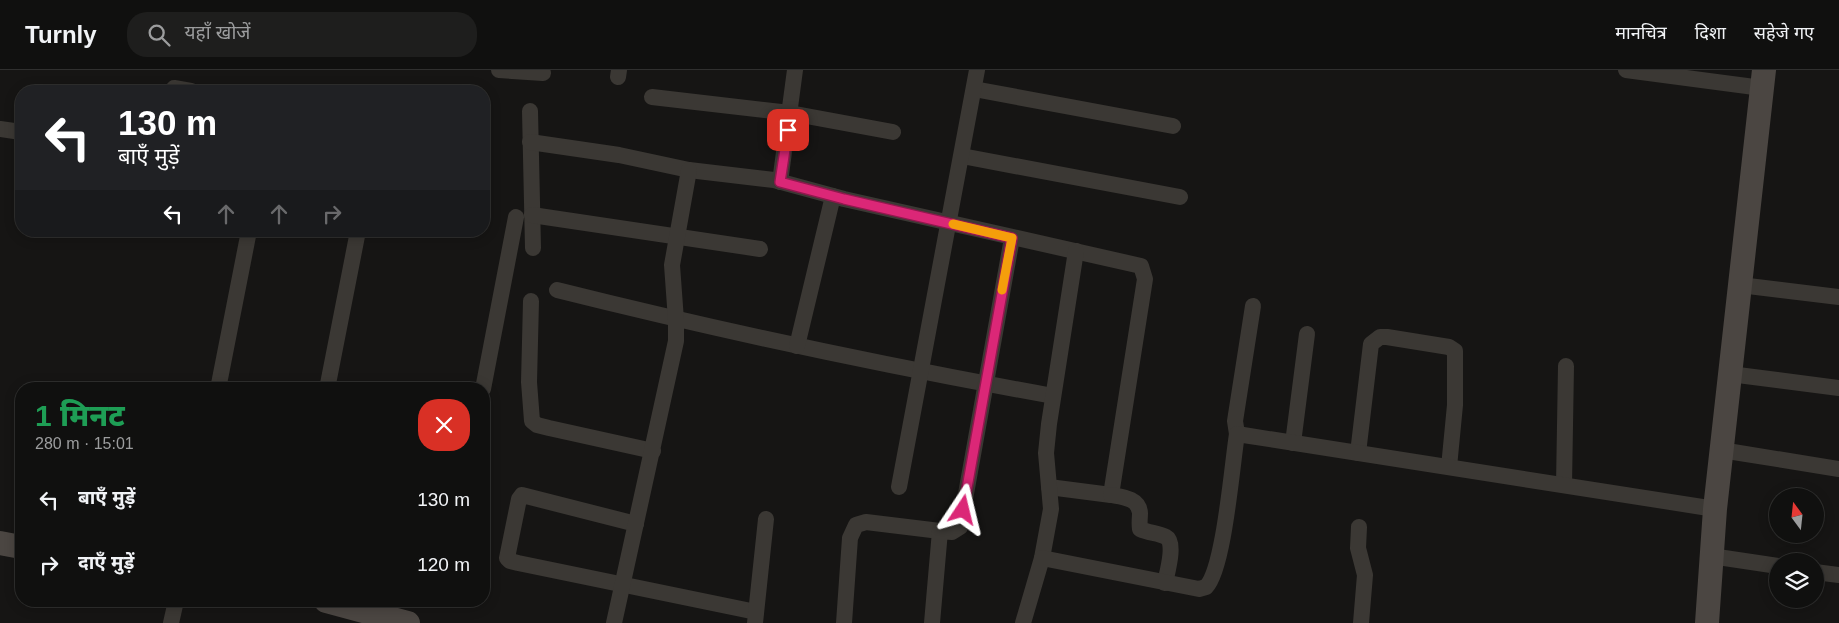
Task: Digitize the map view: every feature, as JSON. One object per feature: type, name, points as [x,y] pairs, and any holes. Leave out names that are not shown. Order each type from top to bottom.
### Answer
[{"type":"street","points":[[499,70],[543,74]]},
{"type":"street","points":[[780,182],[795,70]]},
{"type":"street","points":[[899,487],[950,223],[977,70]]},
{"type":"street","points":[[1626,70],[1763,79],[1721,450],[1707,623]]},
{"type":"street","points":[[974,89],[1173,126]]},
{"type":"street","points":[[652,97],[790,113],[893,132]]},
{"type":"street","points":[[486,382],[524,216],[530,142],[530,111]]},
{"type":"street","points":[[0,129],[15,131]]},
{"type":"street","points":[[530,142],[619,155],[689,170],[780,182],[1012,238],[1141,266],[1144,273],[1130,384],[1111,495]]},
{"type":"street","points":[[962,156],[1180,197]]},
{"type":"street","points":[[614,623],[676,340],[672,273],[689,170]]},
{"type":"street","points":[[797,346],[833,196]]},
{"type":"street","points":[[524,216],[677,235],[760,249]]},
{"type":"street","points":[[524,216],[533,248]]},
{"type":"street","points":[[219,382],[249,237]]},
{"type":"street","points":[[328,382],[357,237]]},
{"type":"street","points":[[844,623],[850,538],[856,525],[866,522],[952,532],[960,528],[984,384],[1012,238]]},
{"type":"street","points":[[1023,623],[1042,558],[1052,509],[1046,454],[1053,396],[1076,251]]},
{"type":"street","points":[[1740,285],[1839,297]]},
{"type":"street","points":[[557,290],[676,320],[797,346],[922,372],[1053,396]]},
{"type":"street","points":[[531,301],[529,382],[532,421],[537,425],[549,428],[653,451]]},
{"type":"street","points":[[1042,558],[1199,589],[1206,587],[1215,574],[1237,434],[1235,421],[1253,306]]},
{"type":"street","points":[[1293,443],[1308,334]]},
{"type":"street","points":[[1358,453],[1371,344],[1380,337],[1396,338],[1449,347],[1455,351],[1455,405],[1448,468]]},
{"type":"street","points":[[1564,485],[1566,366]]},
{"type":"street","points":[[1730,374],[1839,388]]},
{"type":"street","points":[[1237,434],[1715,509]]},
{"type":"street","points":[[1721,450],[1839,469]]},
{"type":"street","points":[[1050,487],[1111,495],[1126,498],[1138,504],[1140,510],[1140,529],[1167,537],[1170,541],[1171,550],[1166,583]]},
{"type":"street","points":[[636,524],[522,495],[519,499],[506,553],[510,561],[623,584],[755,617],[766,519]]},
{"type":"street","points":[[1359,527],[1358,548],[1365,576],[1361,623]]},
{"type":"street","points":[[932,623],[940,531]]},
{"type":"street","points":[[0,543],[15,546]]},
{"type":"street","points":[[1711,556],[1769,565]]},
{"type":"street","points":[[1824,574],[1839,576]]},
{"type":"street","points":[[171,623],[175,607]]},
{"type":"street","points":[[369,607],[408,623]]},
{"type":"slow traffic","points":[[953,224],[1012,238],[1002,290]]},
{"type":"route","points":[[788,130],[780,182],[844,199],[1012,238],[984,384],[963,510]]}]
